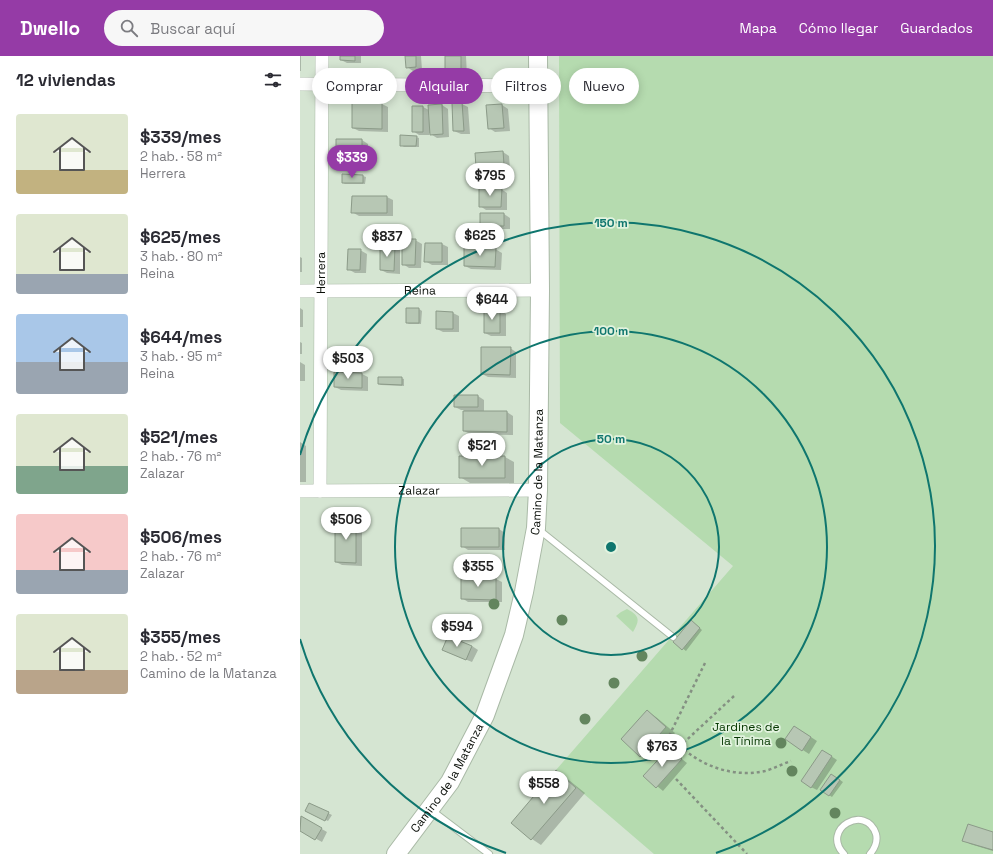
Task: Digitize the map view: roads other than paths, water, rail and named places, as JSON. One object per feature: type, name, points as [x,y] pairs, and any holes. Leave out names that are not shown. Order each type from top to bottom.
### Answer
[{"type":"street","name":"Herrera","points":[[322,56],[322,68]]},
{"type":"street","name":"Camino de la Matanza","points":[[538,56],[538,68]]},
{"type":"street","points":[[300,84],[312,84]]},
{"type":"street","points":[[397,85],[491,86]]},
{"type":"street","name":"Herrera","points":[[320,491],[322,104]]},
{"type":"street","name":"Camino de la Matanza","points":[[396,854],[450,782],[485,715],[514,635],[524,592],[536,528],[538,490],[540,290],[538,104]]},
{"type":"street","name":"Reina","points":[[300,291],[540,290]]},
{"type":"street","name":"Zalazar","points":[[300,491],[538,490]]},
{"type":"lane","points":[[536,528],[673,637]]},
{"type":"lane","points":[[430,809],[489,854]]},
{"type":"lane","points":[[843,854],[837,840],[838,834],[841,828],[852,820],[866,822],[872,826],[875,831],[877,843],[870,854]]},
{"type":"park label","name":"Jardines de la Tínima","points":[[746,734]]}]
